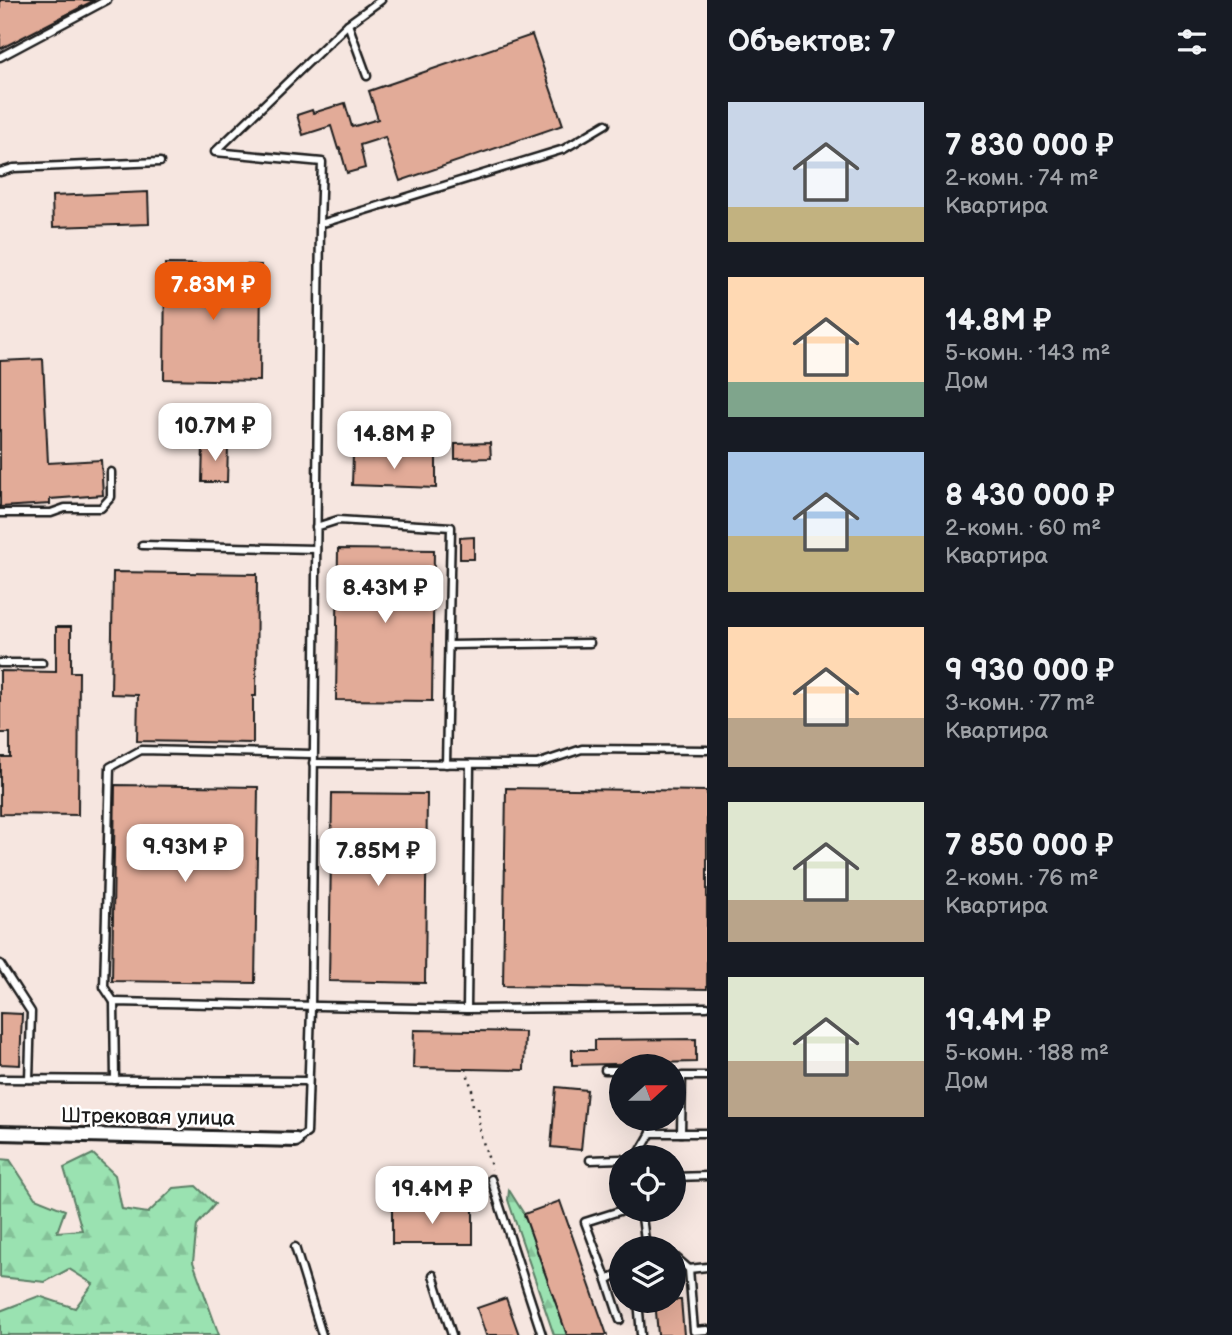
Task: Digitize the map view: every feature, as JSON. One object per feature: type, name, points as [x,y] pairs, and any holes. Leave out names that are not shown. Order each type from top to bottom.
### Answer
[{"type":"street","name":"Штрековая улица","points":[[0,1133],[296,1140]]},
{"type":"lane","points":[[0,57],[107,0]]},
{"type":"lane","points":[[296,1140],[307,1133],[311,1008],[322,162],[215,152],[348,24],[381,0]]},
{"type":"lane","points":[[348,24],[367,76]]},
{"type":"lane","points":[[320,224],[564,149],[606,124]]},
{"type":"lane","points":[[0,172],[14,168],[160,162]]},
{"type":"lane","points":[[0,513],[51,513],[65,508],[101,508],[111,497],[111,472]]},
{"type":"lane","points":[[316,527],[338,520],[451,527],[446,764]]},
{"type":"lane","points":[[142,545],[316,549]]},
{"type":"lane","points":[[450,645],[590,643]]},
{"type":"lane","points":[[0,663],[42,663]]},
{"type":"lane","points":[[313,763],[537,764],[582,749],[707,750]]},
{"type":"lane","points":[[114,1080],[114,1002],[104,987],[110,766],[141,750],[313,754]]},
{"type":"lane","points":[[467,1009],[470,764]]},
{"type":"lane","points":[[0,964],[31,1012],[29,1079]]},
{"type":"lane","points":[[114,1002],[311,1008],[707,1007]]},
{"type":"lane","points":[[681,1133],[682,1076],[707,1076]]},
{"type":"lane","points":[[0,1079],[307,1081]]},
{"type":"lane","points":[[644,1145],[651,1133],[707,1133]]},
{"type":"lane","points":[[590,1160],[609,1159]]},
{"type":"lane","points":[[686,1177],[707,1176]]},
{"type":"lane","points":[[491,1180],[542,1335]]},
{"type":"lane","points":[[609,1214],[585,1222],[620,1320]]},
{"type":"lane","points":[[295,1247],[322,1335]]},
{"type":"lane","points":[[686,1266],[689,1269],[694,1331],[707,1330]]},
{"type":"lane","points":[[689,1269],[707,1267]]},
{"type":"lane","points":[[433,1275],[452,1335]]},
{"type":"lane","points":[[639,1313],[642,1335]]},
{"type":"path","points":[[466,1069],[472,1090],[473,1108]]},
{"type":"path","points":[[478,1108],[480,1133],[493,1171]]},
{"type":"green space","points":[[93,1154],[115,1175],[122,1209],[148,1213],[174,1188],[196,1186],[215,1204],[197,1225],[193,1262],[219,1335],[0,1335],[0,1311],[39,1296],[75,1308],[93,1284],[69,1269],[45,1282],[0,1277],[0,1159],[10,1160],[35,1198],[65,1210],[57,1232],[82,1230],[64,1168]]},
{"type":"green space","points":[[509,1190],[524,1214],[567,1335],[554,1335],[508,1200]]},
{"type":"building","points":[[0,0],[95,0],[0,49]]},
{"type":"building","points":[[532,35],[563,125],[400,181],[385,137],[360,145],[365,168],[347,173],[331,126],[303,135],[297,115],[345,103],[352,127],[378,119],[369,91]]},
{"type":"building","points":[[148,192],[149,224],[53,227],[52,196]]},
{"type":"building","points":[[165,264],[261,265],[260,381],[164,379]]},
{"type":"building","points":[[43,359],[48,463],[101,460],[103,495],[50,499],[50,504],[0,507],[0,361]]},
{"type":"building","points":[[490,443],[491,458],[455,459],[455,444]]},
{"type":"building","points":[[203,445],[228,445],[227,482],[202,482]]},
{"type":"building","points":[[353,454],[436,457],[436,488],[352,485]]},
{"type":"building","points":[[474,537],[474,559],[460,559],[460,538]]},
{"type":"building","points":[[338,549],[434,550],[432,701],[336,700]]},
{"type":"building","points":[[113,572],[257,574],[253,743],[137,741],[138,695],[111,694]]},
{"type":"building","points":[[56,627],[71,627],[71,672],[79,672],[78,815],[0,814],[0,757],[10,757],[10,733],[0,733],[0,671],[56,672]]},
{"type":"building","points":[[115,785],[258,787],[255,983],[112,981]]},
{"type":"building","points":[[506,788],[707,791],[707,989],[503,986]]},
{"type":"building","points":[[332,793],[427,794],[425,983],[329,981]]},
{"type":"building","points":[[0,1013],[22,1014],[20,1065],[0,1064]]},
{"type":"building","points":[[414,1030],[525,1032],[524,1070],[413,1068]]},
{"type":"building","points":[[696,1039],[696,1062],[686,1062],[686,1054],[609,1054],[609,1064],[572,1065],[572,1050],[595,1050],[595,1040]]},
{"type":"building","points":[[556,1087],[587,1090],[581,1150],[551,1147]]},
{"type":"building","points":[[560,1201],[607,1335],[567,1335],[524,1214]]},
{"type":"building","points":[[392,1207],[473,1207],[473,1244],[392,1244]]},
{"type":"building","points":[[506,1298],[519,1335],[486,1335],[477,1308]]},
{"type":"building","points":[[656,1313],[682,1313],[684,1335],[658,1335]]}]
